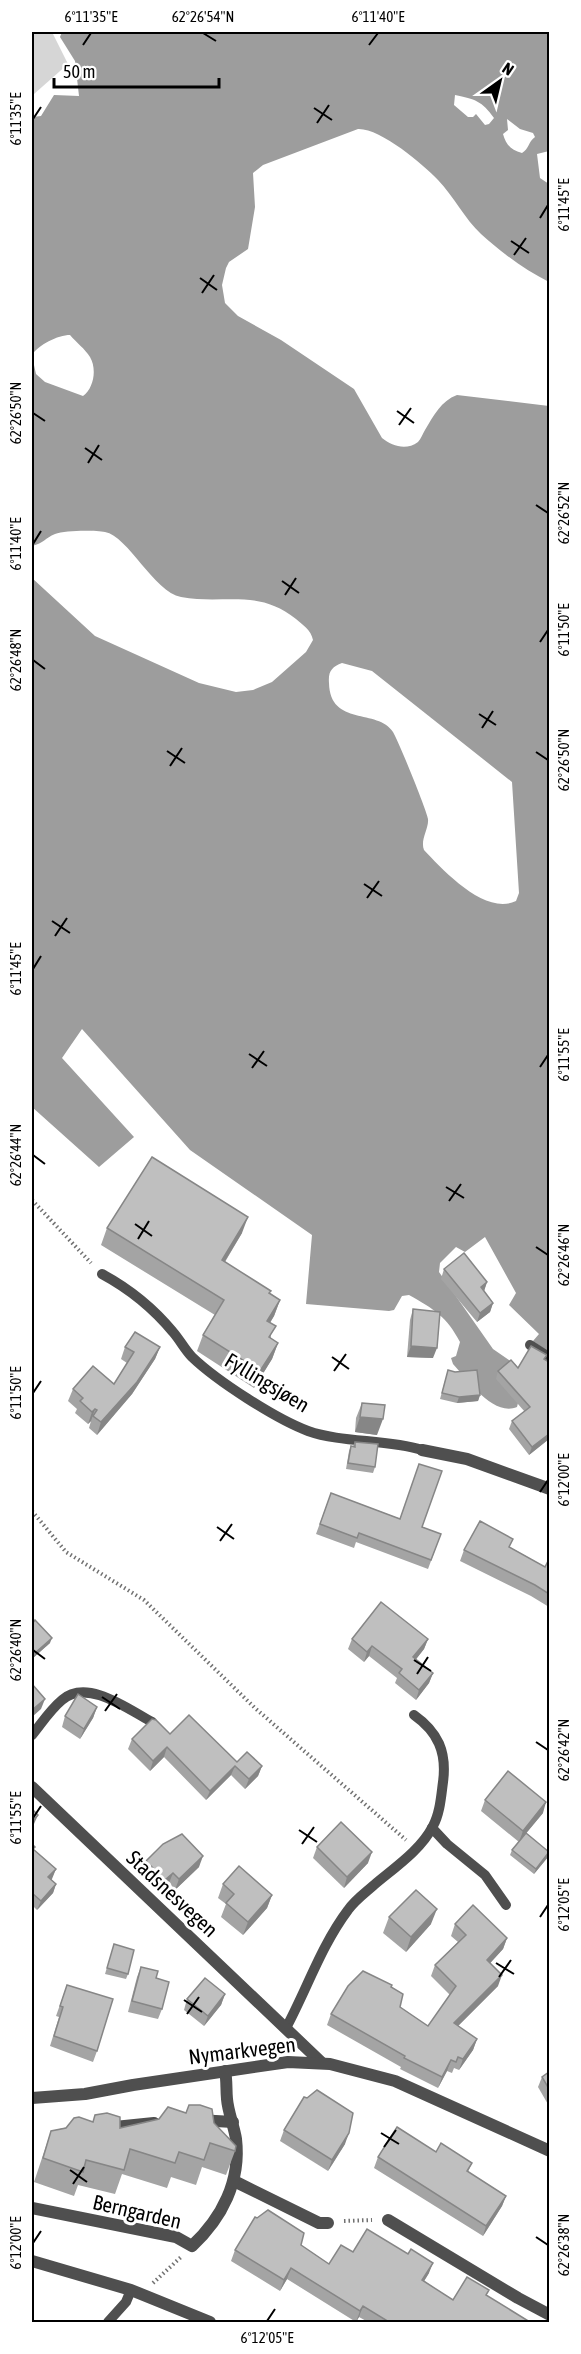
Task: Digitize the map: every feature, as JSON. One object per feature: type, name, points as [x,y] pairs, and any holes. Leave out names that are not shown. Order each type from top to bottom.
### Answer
[{"type":"street","name":"Fyllingsjøen","points":[[422,1450],[467,1459],[549,1489]]},
{"type":"street","name":"Stadsnesvegen","points":[[32,1787],[322,2063]]},
{"type":"street","name":"Nymarkvegen","points":[[32,2098],[85,2094],[288,2062],[322,2063],[395,2081],[549,2151]]},
{"type":"street","name":"Berngarden","points":[[32,2208],[176,2238],[192,2246],[203,2236],[222,2209],[234,2181],[237,2162],[233,2122],[226,2100],[225,2071]]},
{"type":"street","points":[[188,2120],[233,2122]]},
{"type":"street","points":[[97,2130],[166,2122]]},
{"type":"street","points":[[234,2181],[319,2223],[328,2223]]},
{"type":"street","points":[[388,2220],[549,2315]]},
{"type":"street","points":[[32,2261],[135,2291],[210,2322]]},
{"type":"lane","name":"Fyllingsjøen","points":[[102,1274],[118,1283],[154,1312],[191,1356],[215,1376],[282,1418],[309,1431],[405,1445],[422,1450]]},
{"type":"lane","points":[[530,1345],[549,1358]]},
{"type":"lane","points":[[32,1735],[63,1698],[74,1693],[85,1692],[101,1696],[152,1722]]},
{"type":"lane","points":[[286,2028],[339,1922],[351,1906],[415,1848],[432,1828],[438,1811],[444,1775],[443,1753],[436,1735],[428,1725],[414,1715]]},
{"type":"lane","points":[[432,1828],[447,1844],[484,1875],[506,1905]]},
{"type":"lane","points":[[108,2322],[135,2291]]},
{"type":"path","points":[[32,1200],[102,1274]]},
{"type":"path","points":[[32,1511],[66,1552],[144,1600],[255,1708],[415,1848]]},
{"type":"path","points":[[328,2223],[353,2219],[388,2220]]},
{"type":"path","points":[[135,2291],[192,2246]]},
{"type":"shaded area","points":[[32,32],[52,32],[68,64],[34,94],[32,93]]},
{"type":"shaded area","points":[[62,32],[549,32],[549,151],[537,154],[540,178],[549,184],[549,282],[514,261],[481,234],[438,180],[422,165],[389,140],[367,130],[358,129],[263,165],[253,173],[255,207],[248,249],[229,262],[222,285],[225,303],[238,316],[281,340],[354,389],[382,438],[395,445],[404,447],[418,442],[438,409],[457,395],[549,406],[550,1348],[547,1351],[533,1341],[539,1334],[509,1305],[516,1293],[485,1237],[465,1252],[456,1247],[440,1263],[439,1272],[493,1349],[516,1365],[517,1407],[508,1409],[499,1407],[473,1387],[453,1364],[451,1358],[456,1356],[460,1342],[450,1326],[433,1309],[409,1295],[402,1296],[394,1310],[389,1311],[306,1304],[312,1235],[190,1150],[82,1029],[62,1058],[134,1137],[99,1167],[32,1107],[32,578],[95,636],[199,683],[236,692],[253,690],[272,682],[306,652],[313,640],[309,631],[296,619],[282,609],[268,604],[240,599],[197,599],[171,593],[151,575],[123,543],[105,532],[60,533],[32,546],[32,356],[36,374],[45,382],[83,396],[90,388],[94,373],[90,357],[70,335],[49,341],[32,355],[32,117],[41,116],[54,95],[79,96],[75,61],[60,37]],"holes":[[[455,95],[478,102],[494,118],[485,125],[476,114],[468,117],[454,105]],[[507,119],[520,129],[533,133],[535,137],[522,153],[507,144],[503,134],[508,130]],[[342,663],[372,671],[512,782],[519,893],[516,901],[504,904],[478,897],[453,879],[424,850],[423,842],[428,819],[396,738],[386,725],[377,720],[346,712],[337,706],[331,697],[329,679],[333,668]]]},
{"type":"building","points":[[152,1157],[248,1217],[222,1260],[271,1291],[269,1293],[280,1300],[267,1321],[276,1326],[269,1337],[278,1343],[260,1371],[203,1335],[224,1300],[107,1228]]},
{"type":"building","points":[[464,1253],[487,1282],[481,1287],[493,1303],[480,1313],[444,1269]]},
{"type":"building","points":[[413,1309],[440,1312],[437,1348],[411,1346]]},
{"type":"building","points":[[135,1332],[160,1347],[137,1382],[101,1422],[93,1416],[97,1410],[92,1412],[80,1401],[83,1398],[73,1389],[93,1366],[114,1384],[134,1352],[125,1347]]},
{"type":"building","points":[[531,1346],[547,1355],[544,1359],[549,1362],[549,1434],[532,1447],[512,1421],[530,1407],[498,1371],[511,1360],[518,1368]]},
{"type":"building","points":[[448,1370],[455,1372],[477,1370],[480,1395],[459,1397],[442,1393]]},
{"type":"building","points":[[362,1403],[385,1405],[383,1419],[360,1417]]},
{"type":"building","points":[[355,1442],[378,1444],[375,1467],[348,1463],[351,1446],[355,1447]]},
{"type":"building","points":[[419,1464],[442,1471],[422,1527],[441,1534],[431,1560],[359,1533],[357,1538],[320,1524],[331,1493],[400,1519]]},
{"type":"building","points":[[480,1521],[513,1539],[509,1547],[545,1567],[549,1559],[549,1594],[464,1550]]},
{"type":"building","points":[[381,1602],[428,1639],[413,1657],[433,1673],[419,1690],[399,1673],[402,1669],[372,1646],[367,1652],[352,1639]]},
{"type":"building","points":[[35,1620],[52,1638],[35,1653],[32,1649],[32,1624]]},
{"type":"building","points":[[32,1684],[45,1699],[32,1710]]},
{"type":"building","points":[[78,1694],[97,1707],[84,1729],[65,1716]]},
{"type":"building","points":[[189,1715],[237,1762],[247,1752],[262,1766],[249,1779],[235,1766],[210,1791],[167,1747],[153,1761],[132,1739],[152,1719],[170,1734]]},
{"type":"building","points":[[508,1771],[546,1802],[523,1831],[485,1800]]},
{"type":"building","points":[[32,1809],[38,1815],[32,1822]]},
{"type":"building","points":[[341,1822],[372,1852],[347,1877],[317,1847]]},
{"type":"building","points":[[526,1833],[549,1852],[536,1869],[512,1850]]},
{"type":"building","points":[[182,1834],[203,1856],[179,1879],[173,1873],[165,1880],[146,1861],[163,1844]]},
{"type":"building","points":[[32,1844],[35,1847],[33,1849],[56,1869],[48,1877],[56,1884],[41,1901],[32,1893]]},
{"type":"building","points":[[239,1866],[272,1895],[248,1922],[226,1903],[234,1894],[223,1884]]},
{"type":"building","points":[[416,1890],[437,1909],[411,1937],[389,1917]]},
{"type":"building","points":[[473,1905],[507,1938],[487,1960],[502,1975],[454,2023],[477,2039],[463,2059],[458,2057],[456,2062],[451,2060],[442,2077],[404,2058],[405,2056],[331,2014],[348,1986],[363,1971],[392,1985],[391,1987],[403,1994],[400,2007],[428,2026],[456,1986],[435,1965],[466,1935],[455,1924]]},
{"type":"building","points":[[114,1944],[134,1950],[128,1974],[107,1968]]},
{"type":"building","points":[[141,1967],[158,1971],[156,1978],[169,1982],[162,2009],[132,2001]]},
{"type":"building","points":[[205,1978],[225,1994],[208,2016],[187,1999]]},
{"type":"building","points":[[67,1985],[113,1999],[97,2051],[54,2036]]},
{"type":"building","points":[[549,2072],[549,2089],[542,2077]]},
{"type":"building","points":[[317,2090],[353,2113],[349,2133],[332,2160],[284,2130],[304,2097],[307,2098]]},
{"type":"building","points":[[189,2105],[200,2105],[212,2109],[214,2123],[236,2146],[235,2151],[210,2143],[204,2160],[179,2152],[175,2163],[130,2149],[124,2170],[86,2160],[83,2172],[43,2158],[51,2131],[66,2128],[74,2118],[79,2117],[93,2122],[95,2115],[107,2113],[120,2117],[120,2128],[159,2119],[168,2107],[186,2113]]},
{"type":"building","points":[[397,2127],[436,2152],[441,2143],[472,2163],[467,2171],[506,2196],[486,2226],[378,2157]]},
{"type":"building","points":[[268,2210],[304,2233],[301,2245],[329,2264],[341,2245],[353,2252],[367,2229],[408,2254],[411,2249],[433,2263],[422,2280],[453,2300],[467,2277],[489,2290],[486,2295],[530,2322],[389,2322],[363,2306],[360,2311],[291,2268],[284,2280],[235,2250],[255,2217],[257,2218]]}]
